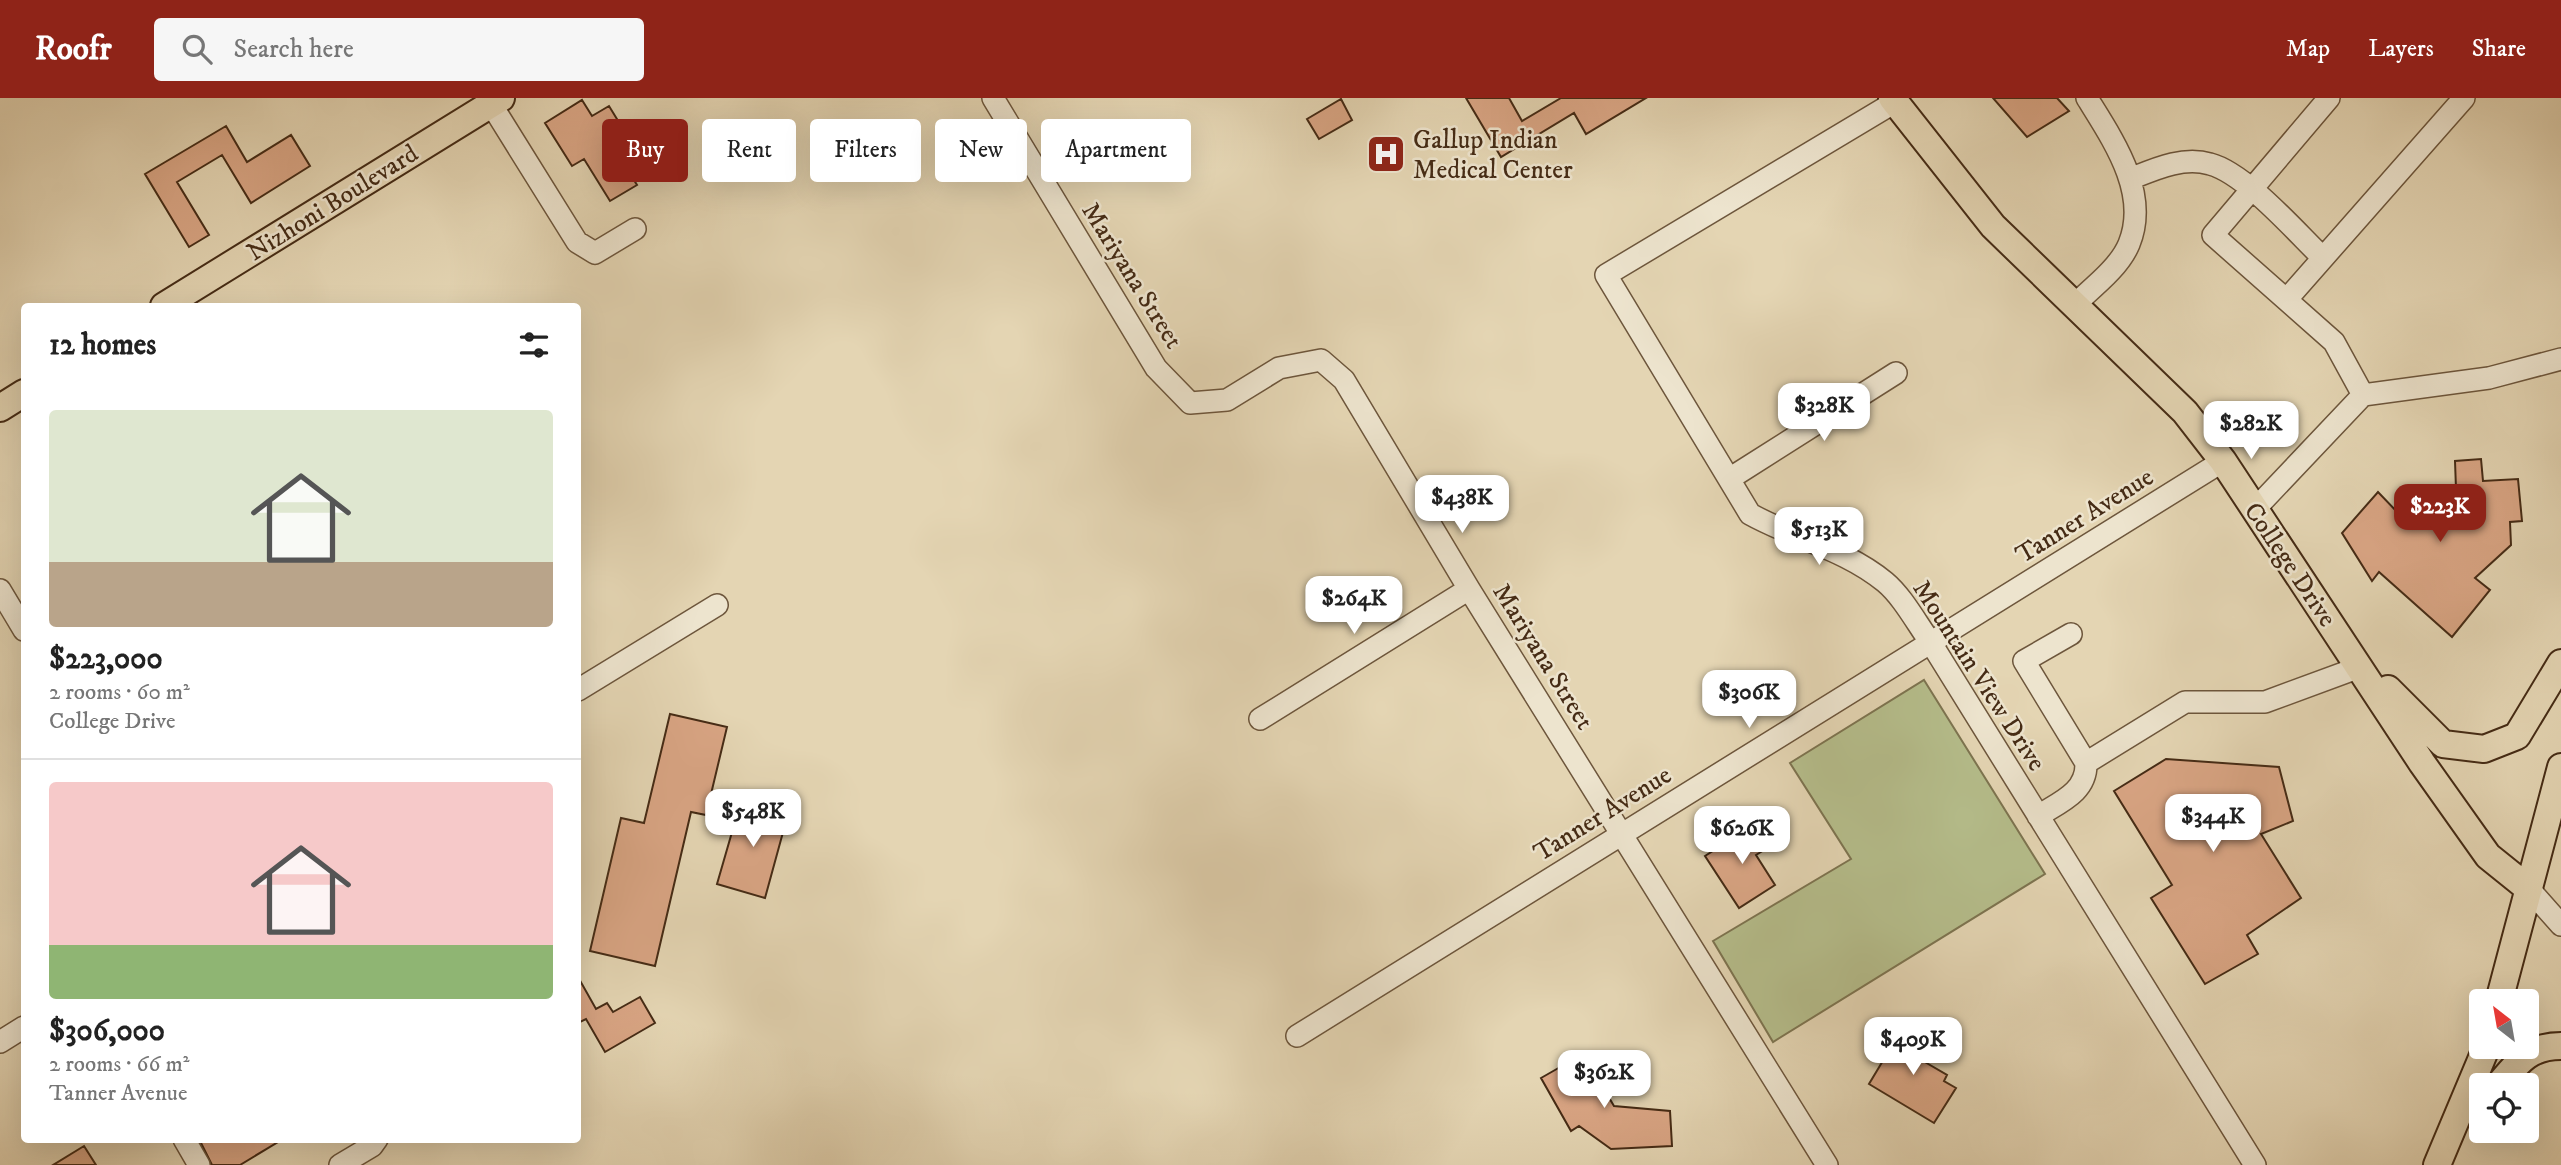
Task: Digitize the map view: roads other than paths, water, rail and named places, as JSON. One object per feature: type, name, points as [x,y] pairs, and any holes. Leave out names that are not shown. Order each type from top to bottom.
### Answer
[{"type":"main road","name":"College Drive","points":[[1893,100],[1993,226],[2185,412],[2223,461],[2422,763],[2488,856],[2529,889]]},
{"type":"main road","name":"Nizhoni Boulevard","points":[[169,303],[496,101]]},
{"type":"main road","points":[[0,408],[21,395]]},
{"type":"main road","points":[[2355,659],[2442,744],[2484,750],[2517,736],[2561,663]]},
{"type":"main road","points":[[2502,989],[2561,767]]},
{"type":"main road","points":[[2509,1073],[2519,1060],[2543,1046],[2561,1046]]},
{"type":"main road","points":[[2441,1159],[2482,1059]]},
{"type":"main road","points":[[2441,1159],[2469,1123]]},
{"type":"street","name":"Mariyana Street","points":[[993,98],[1156,368],[1190,403],[1227,400],[1279,368],[1321,360],[1344,380],[1469,589],[1827,1165]]},
{"type":"street","points":[[2074,305],[2112,269],[2128,245],[2136,216],[2130,179],[2115,143],[2087,98]]},
{"type":"street","points":[[2329,98],[2250,188],[2213,235],[2334,342],[2363,395]]},
{"type":"street","points":[[2287,299],[2465,98]]},
{"type":"street","name":"Mountain View Drive","points":[[1893,100],[1606,275],[1750,514],[1778,530],[1850,557],[1888,584],[1931,643],[2255,1165]]},
{"type":"street","points":[[496,101],[577,242],[595,253],[635,229]]},
{"type":"street","points":[[2130,179],[2165,166],[2211,164],[2250,188],[2323,258]]},
{"type":"street","points":[[2255,509],[2363,395],[2488,379],[2561,359]]},
{"type":"street","points":[[1729,479],[1896,373]]},
{"type":"street","name":"Tanner Avenue","points":[[1297,1036],[2223,461]]},
{"type":"street","points":[[1260,719],[1469,589]]},
{"type":"street","points":[[0,590],[21,625]]},
{"type":"street","points":[[581,688],[717,605]]},
{"type":"street","points":[[2038,816],[2079,790],[2086,776],[2086,763],[2024,661],[2071,634]]},
{"type":"street","points":[[2086,763],[2185,702],[2265,702],[2355,659]]},
{"type":"street","points":[[2529,889],[2561,925]]},
{"type":"street","points":[[0,1042],[21,1029]]},
{"type":"street","points":[[186,1143],[199,1165]]},
{"type":"street","points":[[340,1165],[374,1143]]},
{"type":"place","name":"Gallup Indian Medical Center","points":[[1386,154]]}]
